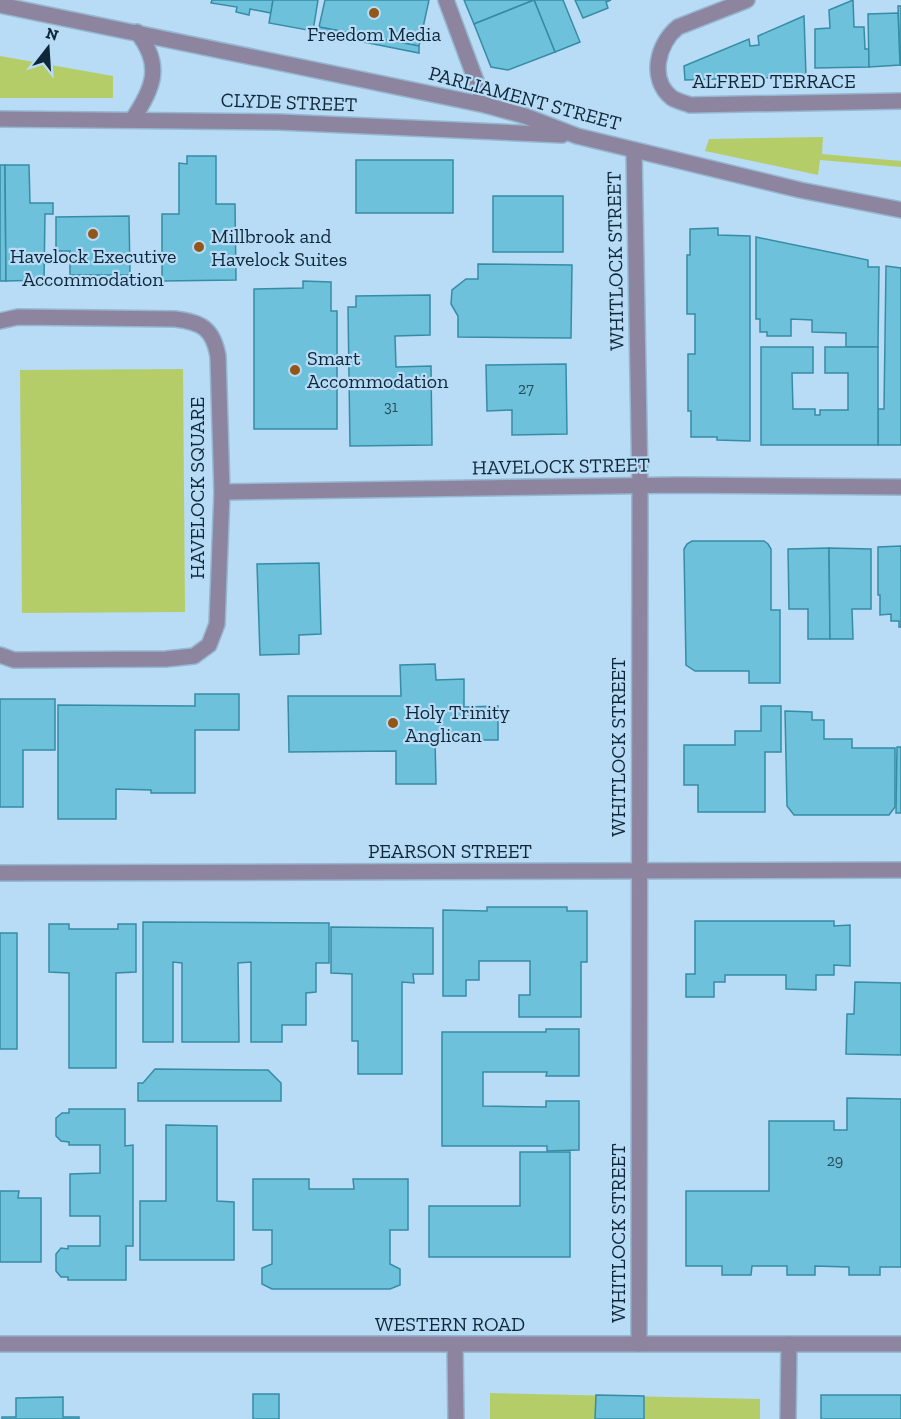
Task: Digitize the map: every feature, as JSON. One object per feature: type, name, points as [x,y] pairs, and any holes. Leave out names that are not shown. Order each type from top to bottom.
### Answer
[{"type":"street","points":[[446,0],[484,105]]},
{"type":"street","name":"ALFRED TERRACE","points":[[747,0],[691,21],[669,34],[658,58],[658,71],[662,85],[672,98],[690,105],[901,101]]},
{"type":"street","name":"PARLIAMENT STREET","points":[[0,5],[484,105],[525,116],[577,136],[800,190],[901,210]]},
{"type":"street","points":[[132,120],[151,87],[154,71],[151,54],[137,32]]},
{"type":"street","name":"CLYDE STREET","points":[[0,119],[279,122],[577,136]]},
{"type":"street","name":"WHITLOCK STREET","points":[[634,150],[640,486],[639,1344]]},
{"type":"street","name":"HAVELOCK SQUARE","points":[[0,321],[18,317],[175,319],[186,320],[206,328],[213,336],[218,356],[222,492],[217,624],[209,645],[202,651],[194,656],[166,659],[14,660],[0,655]]},
{"type":"street","name":"HAVELOCK STREET","points":[[222,492],[640,486],[901,488]]},
{"type":"street","name":"PEARSON STREET","points":[[0,873],[901,870]]},
{"type":"street","name":"WESTERN ROAD","points":[[0,1344],[901,1344]]},
{"type":"street","points":[[455,1344],[456,1419]]},
{"type":"street","points":[[788,1419],[789,1344]]},
{"type":"green space","points":[[0,56],[113,76],[113,98],[0,98]]},
{"type":"green space","points":[[823,137],[822,154],[901,161],[901,167],[820,160],[818,175],[705,151],[709,139]]},
{"type":"green space","points":[[183,369],[185,612],[22,613],[20,370]]},
{"type":"green space","points":[[490,1393],[760,1399],[760,1419],[490,1419]]},
{"type":"building","points":[[212,0],[273,0],[271,13],[250,9],[249,15],[236,12],[237,7],[211,3]]},
{"type":"building","points":[[273,0],[318,0],[313,31],[269,23]]},
{"type":"building","name":"Freedom Media","points":[[325,0],[429,0],[419,46],[319,27]]},
{"type":"building","points":[[464,0],[534,0],[474,24]]},
{"type":"building","points":[[534,0],[563,0],[580,42],[555,52]]},
{"type":"building","points":[[534,0],[555,52],[508,70],[491,67],[474,24]]},
{"type":"building","points":[[575,0],[611,0],[606,2],[608,8],[583,18]]},
{"type":"building","points":[[853,0],[854,27],[864,27],[865,49],[869,49],[869,67],[815,68],[815,29],[830,28],[829,10]]},
{"type":"building","points":[[898,6],[901,6],[901,65],[900,65]]},
{"type":"building","points":[[898,13],[900,65],[869,67],[868,14]]},
{"type":"building","points":[[804,16],[806,76],[760,78],[760,75],[750,75],[750,78],[685,80],[684,66],[749,39],[750,46],[759,45],[758,36]]},
{"type":"building","points":[[319,27],[419,46],[419,53],[318,33]]},
{"type":"building","name":"Millbrook and Havelock Suites","points":[[187,156],[216,156],[216,204],[235,204],[236,280],[162,281],[162,214],[179,214],[179,163],[187,164]]},
{"type":"building","points":[[356,160],[453,160],[453,213],[356,213]]},
{"type":"building","points":[[0,165],[5,165],[6,281],[0,281]]},
{"type":"building","points":[[5,165],[29,165],[30,203],[53,203],[53,214],[45,214],[44,280],[6,281]]},
{"type":"building","points":[[493,196],[563,196],[563,252],[493,252]]},
{"type":"building","name":"Havelock Executive Accommodation","points":[[129,216],[130,275],[70,275],[70,251],[56,251],[56,217]]},
{"type":"building","points":[[718,228],[718,235],[750,236],[750,441],[691,437],[691,411],[688,411],[688,354],[695,354],[695,314],[687,314],[687,255],[690,255],[690,229]]},
{"type":"building","points":[[756,237],[868,260],[868,267],[879,267],[878,347],[846,347],[846,333],[812,332],[812,320],[791,319],[791,336],[767,336],[767,332],[760,332],[760,319],[756,319]]},
{"type":"building","points":[[478,264],[572,265],[571,338],[458,337],[458,316],[451,304],[452,290],[466,279],[478,279]]},
{"type":"building","points":[[886,266],[901,268],[901,445],[878,445],[878,409],[884,409]]},
{"type":"building","name":"Smart Accommodation","points":[[303,281],[331,282],[331,311],[337,311],[337,429],[254,429],[254,289],[303,288]]},
{"type":"building","points":[[430,295],[430,335],[395,336],[396,367],[431,366],[432,445],[350,446],[348,307],[356,307],[356,296]]},
{"type":"building","points":[[761,347],[813,347],[813,373],[792,373],[793,409],[815,409],[815,415],[820,415],[820,410],[848,410],[848,373],[825,373],[825,347],[878,347],[878,445],[761,445]]},
{"type":"building","points":[[566,364],[567,434],[512,435],[512,410],[487,411],[486,365]]},
{"type":"building","points":[[692,541],[764,541],[768,544],[771,549],[771,610],[780,610],[780,683],[749,683],[749,671],[695,671],[686,665],[684,549]]},
{"type":"building","points":[[901,546],[901,627],[899,627],[899,621],[891,621],[891,614],[880,615],[878,547]]},
{"type":"building","points":[[829,548],[830,639],[808,639],[808,609],[789,609],[788,549]]},
{"type":"building","points":[[829,548],[871,549],[871,609],[852,609],[853,639],[830,639]]},
{"type":"building","points":[[319,563],[321,634],[299,635],[299,654],[260,655],[257,564]]},
{"type":"building","name":"Holy Trinity Anglican","points":[[435,664],[436,680],[464,679],[464,707],[498,706],[498,740],[435,740],[436,784],[396,784],[396,751],[289,752],[288,696],[401,696],[400,665]]},
{"type":"building","points":[[195,694],[239,694],[239,730],[195,730],[195,793],[151,793],[151,790],[116,789],[116,819],[58,819],[58,705],[195,706]]},
{"type":"building","points":[[0,699],[55,699],[55,750],[23,750],[23,807],[0,807]]},
{"type":"building","points":[[761,706],[781,706],[781,752],[765,752],[765,812],[698,812],[698,785],[684,785],[684,745],[735,745],[735,731],[761,731]]},
{"type":"building","points":[[785,711],[812,712],[812,720],[824,720],[824,739],[852,739],[852,748],[895,748],[895,807],[889,815],[794,815],[787,806]]},
{"type":"building","points":[[897,747],[901,747],[901,813],[896,813]]},
{"type":"building","points":[[487,907],[567,907],[567,911],[587,911],[587,962],[581,962],[581,1017],[519,1017],[519,995],[530,995],[530,961],[479,961],[479,980],[466,980],[466,996],[443,996],[443,910],[487,911]]},
{"type":"building","points":[[695,921],[834,921],[834,926],[850,925],[850,966],[834,965],[834,975],[816,975],[816,990],[786,989],[786,975],[725,975],[725,982],[714,982],[714,997],[686,997],[686,974],[695,974]]},
{"type":"building","points":[[143,922],[329,923],[329,963],[316,963],[316,992],[306,993],[306,1025],[282,1025],[282,1042],[251,1042],[251,962],[238,963],[239,1042],[182,1042],[182,963],[173,962],[173,1042],[143,1042]]},
{"type":"building","points":[[49,924],[69,924],[69,929],[118,929],[118,924],[136,924],[136,972],[116,973],[116,1068],[69,1068],[69,973],[49,972]]},
{"type":"building","points":[[331,927],[433,928],[433,974],[413,974],[414,983],[402,982],[402,1074],[358,1074],[358,1041],[352,1041],[352,974],[331,973]]},
{"type":"building","points":[[0,933],[17,933],[17,1049],[0,1049]]},
{"type":"building","points":[[855,982],[901,983],[901,1055],[846,1054],[847,1014],[854,1014]]},
{"type":"building","points":[[546,1029],[579,1029],[579,1076],[546,1076],[547,1072],[483,1072],[483,1106],[546,1107],[546,1101],[579,1101],[579,1150],[547,1151],[547,1146],[442,1146],[442,1032],[546,1032]]},
{"type":"building","points":[[155,1069],[268,1070],[281,1083],[281,1101],[138,1101],[138,1083],[143,1083]]},
{"type":"building","points":[[847,1098],[901,1099],[901,1267],[880,1267],[880,1275],[849,1275],[849,1267],[815,1266],[815,1275],[787,1275],[787,1266],[752,1266],[751,1275],[722,1275],[722,1266],[686,1266],[686,1191],[769,1191],[769,1121],[834,1121],[834,1130],[847,1130]]},
{"type":"building","points":[[69,1109],[125,1109],[125,1146],[133,1145],[133,1246],[126,1246],[126,1280],[68,1280],[68,1277],[61,1277],[56,1271],[56,1254],[61,1248],[100,1246],[100,1216],[70,1216],[70,1174],[100,1173],[100,1145],[69,1145],[69,1142],[61,1141],[56,1136],[56,1118],[62,1113],[69,1113]]},
{"type":"building","points":[[166,1125],[217,1126],[217,1201],[234,1202],[234,1260],[140,1260],[140,1201],[166,1201]]},
{"type":"building","points":[[520,1152],[570,1152],[570,1257],[429,1257],[429,1206],[520,1206]]},
{"type":"building","points":[[253,1179],[309,1179],[309,1189],[354,1189],[353,1179],[408,1179],[408,1230],[390,1230],[390,1264],[400,1269],[400,1285],[390,1289],[272,1289],[262,1284],[262,1268],[272,1264],[272,1230],[253,1230]]},
{"type":"building","points":[[0,1191],[19,1191],[18,1198],[41,1198],[41,1262],[0,1262]]},
{"type":"building","points":[[253,1394],[279,1394],[279,1419],[253,1419]]},
{"type":"building","points":[[596,1395],[644,1396],[644,1419],[595,1419]]},
{"type":"building","points":[[821,1395],[901,1395],[901,1419],[821,1419]]},
{"type":"building","points":[[63,1397],[63,1417],[79,1417],[79,1419],[2,1419],[2,1417],[16,1417],[16,1398]]},
{"type":"place","name":"Freedom Media","points":[[374,13]]},
{"type":"place","name":"Havelock Executive Accommodation","points":[[93,234]]},
{"type":"place","name":"Millbrook and Havelock Suites","points":[[199,247]]},
{"type":"place","name":"Smart Accommodation","points":[[295,370]]},
{"type":"place","name":"Holy Trinity Anglican","points":[[393,723]]}]
